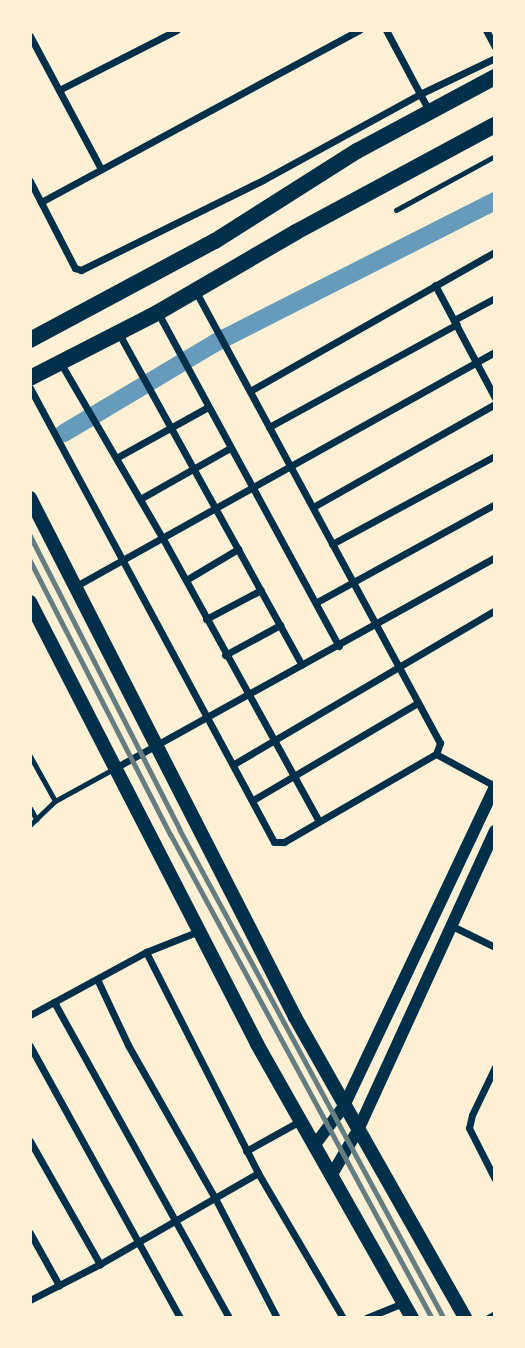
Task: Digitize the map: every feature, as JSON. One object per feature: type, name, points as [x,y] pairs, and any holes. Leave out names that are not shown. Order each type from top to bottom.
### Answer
[{"type":"main road","points":[[30,340],[215,241],[357,151],[495,78]]},
{"type":"main road","points":[[30,377],[117,331],[158,313],[495,125]]},
{"type":"main road","points":[[30,325],[53,327]]},
{"type":"main road","points":[[30,498],[344,1106],[465,1318]]},
{"type":"main road","points":[[30,602],[257,1044],[412,1318]]},
{"type":"street","points":[[59,90],[177,30]]},
{"type":"street","points":[[41,202],[359,30]]},
{"type":"street","points":[[386,30],[429,112]]},
{"type":"street","points":[[486,30],[495,47]]},
{"type":"street","points":[[30,36],[101,169]]},
{"type":"street","points":[[30,180],[75,268],[81,271],[262,180],[420,94],[495,58]]},
{"type":"street","points":[[250,391],[495,252]]},
{"type":"street","points":[[435,285],[493,389],[495,398]]},
{"type":"street","points":[[30,388],[272,839],[279,843],[436,754],[440,743],[195,290]]},
{"type":"street","points":[[269,427],[495,298]]},
{"type":"street","points":[[158,313],[252,489],[317,601],[339,646]]},
{"type":"street","points":[[117,331],[302,665]]},
{"type":"street","points":[[75,587],[495,352]]},
{"type":"street","points":[[60,362],[162,537],[319,821]]},
{"type":"street","points":[[313,507],[495,404]]},
{"type":"street","points":[[116,458],[208,407]]},
{"type":"street","points":[[140,499],[230,448]]},
{"type":"street","points":[[332,544],[495,456]]},
{"type":"street","points":[[317,601],[495,504]]},
{"type":"street","points":[[186,580],[239,549]]},
{"type":"street","points":[[115,768],[157,747],[207,715],[339,646],[495,556]]},
{"type":"street","points":[[206,619],[261,590]]},
{"type":"street","points":[[234,764],[495,610]]},
{"type":"street","points":[[225,655],[280,625]]},
{"type":"street","points":[[253,800],[418,703]]},
{"type":"street","points":[[314,1146],[344,1106],[495,786],[436,754]]},
{"type":"street","points":[[331,1176],[358,1130],[495,831]]},
{"type":"street","points":[[452,926],[495,947]]},
{"type":"street","points":[[30,1015],[146,952],[199,930]]},
{"type":"street","points":[[146,952],[258,1173],[343,1318]]},
{"type":"street","points":[[97,979],[128,1045],[215,1198],[277,1318]]},
{"type":"street","points":[[54,1002],[229,1318]]},
{"type":"street","points":[[30,1046],[180,1318]]},
{"type":"street","points":[[495,1067],[472,1115],[469,1128],[495,1177]]},
{"type":"street","points":[[247,1151],[300,1120]]},
{"type":"street","points":[[30,1141],[100,1265]]},
{"type":"street","points":[[30,1300],[100,1265],[258,1173]]},
{"type":"street","points":[[30,1233],[59,1285]]},
{"type":"street","points":[[366,1318],[403,1303]]},
{"type":"street","points":[[488,1318],[495,1314]]},
{"type":"lane","points":[[396,210],[495,156]]},
{"type":"lane","points":[[30,756],[55,801]]},
{"type":"lane","points":[[30,825],[55,801],[115,768]]},
{"type":"lane","points":[[30,808],[36,819]]},
{"type":"waterway","points":[[64,433],[215,343],[495,201]]},
{"type":"railway","points":[[30,535],[180,830],[444,1318]]},
{"type":"railway","points":[[30,560],[171,835],[432,1318]]}]
